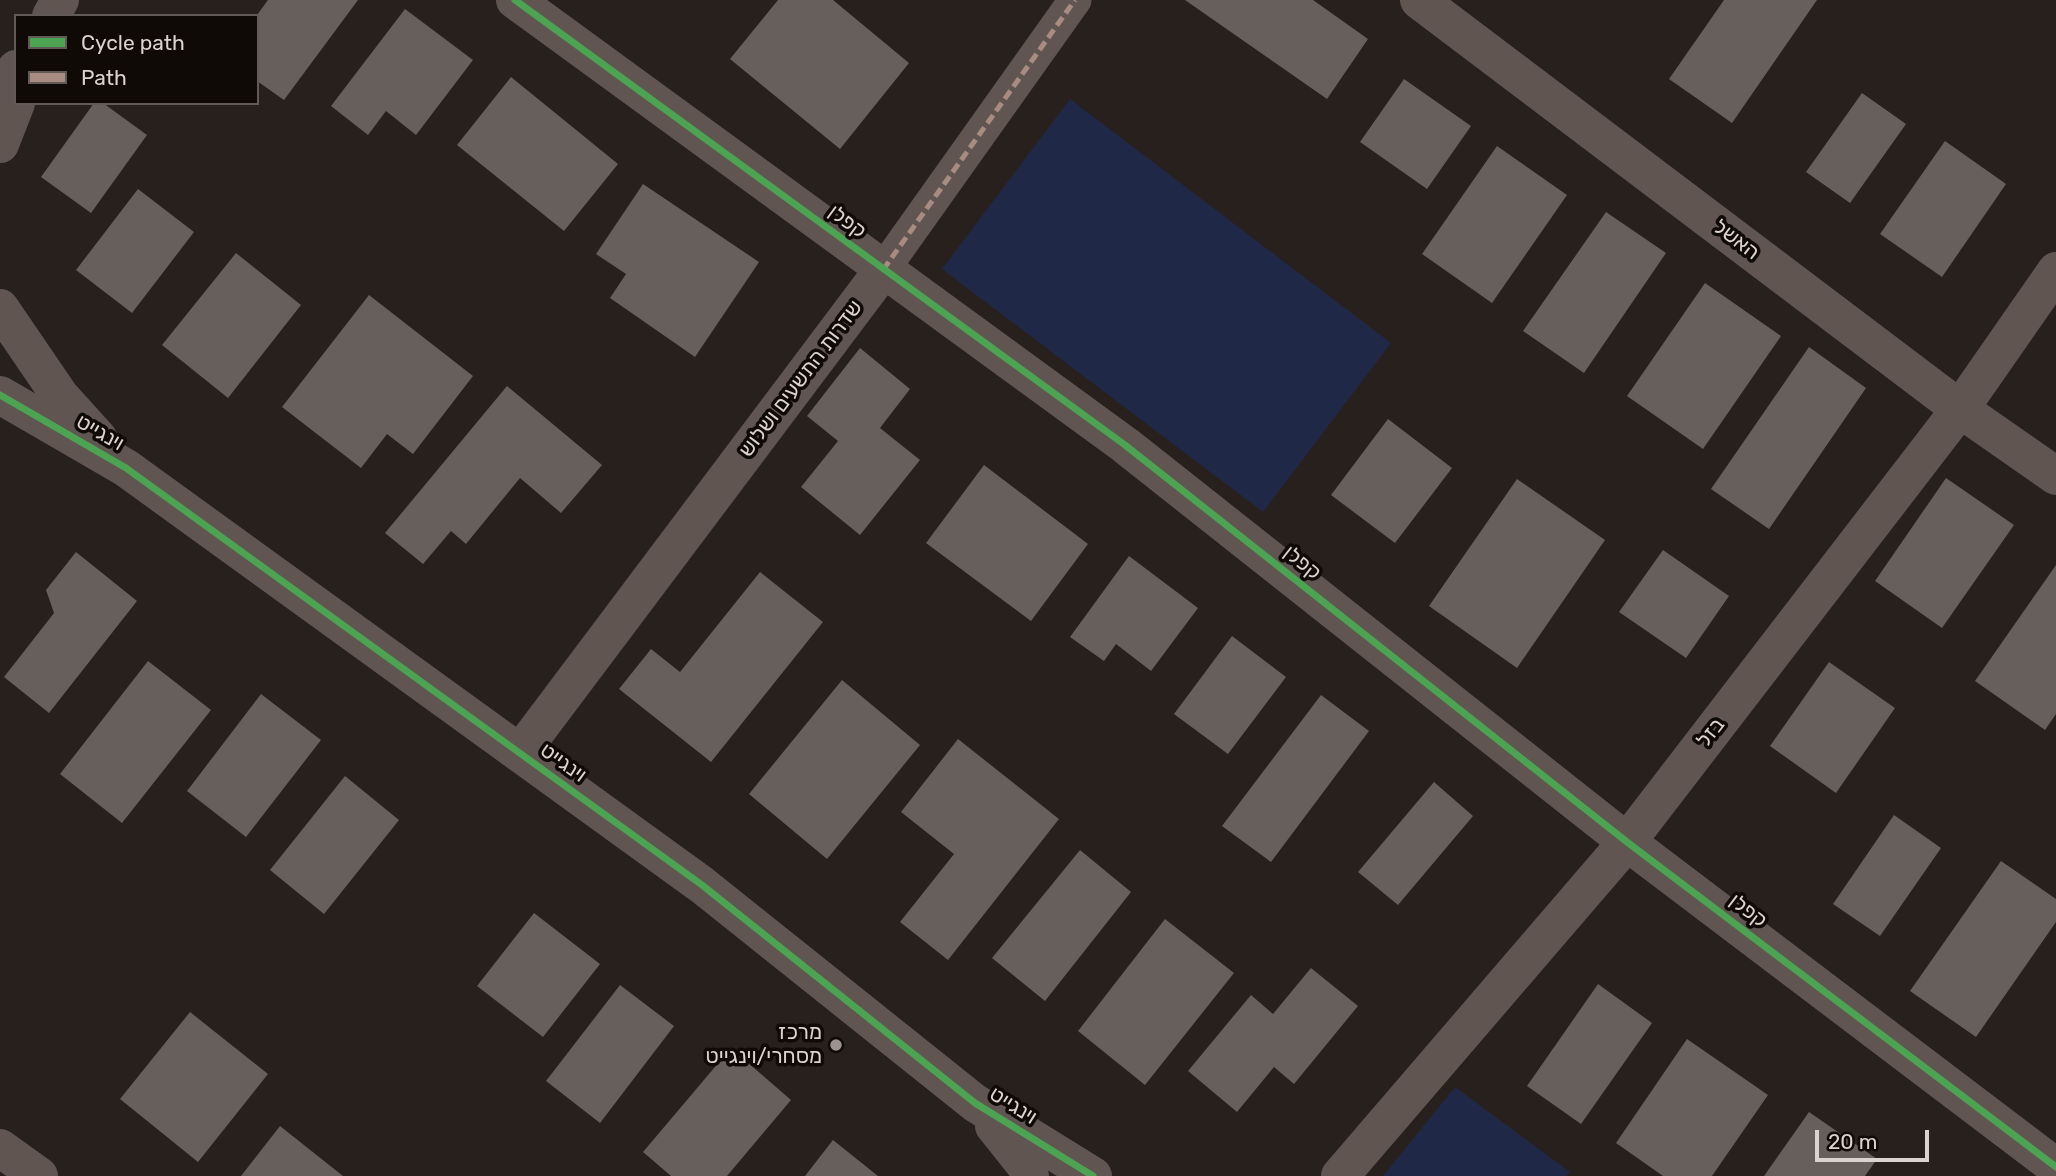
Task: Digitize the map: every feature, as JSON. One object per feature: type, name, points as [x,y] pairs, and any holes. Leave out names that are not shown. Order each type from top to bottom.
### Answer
[{"type":"street","name":"קפלן","points":[[515,0],[1125,445],[1627,842],[2056,1167]]},
{"type":"street","name":"שדרות התשעים ושלוש","points":[[520,753],[883,270],[1075,0]]},
{"type":"street","name":"האשל","points":[[1419,0],[1959,409],[2056,476]]},
{"type":"street","points":[[0,93],[14,72]]},
{"type":"street","points":[[0,144],[15,105]]},
{"type":"street","name":"בזל","points":[[1340,1176],[1627,842],[1959,409],[2056,271]]},
{"type":"street","name":"וינגייט","points":[[0,308],[60,396],[126,468]]},
{"type":"street","name":"וינגייט","points":[[0,395],[126,468],[702,885],[975,1103],[1093,1176]]},
{"type":"street","name":"וינגייט","points":[[975,1103],[1026,1166],[1030,1176]]},
{"type":"street","points":[[0,1148],[39,1176]]},
{"type":"shaded area","points":[[1070,99],[1391,343],[1263,512],[942,269]]},
{"type":"shaded area","points":[[1455,1087],[1570,1172],[1566,1176],[1383,1176]]},
{"type":"building","points":[[268,0],[358,0],[284,100],[259,82],[258,14]]},
{"type":"building","points":[[778,0],[833,0],[909,63],[840,149],[730,59]]},
{"type":"building","points":[[1185,0],[1313,0],[1368,39],[1327,99]]},
{"type":"building","points":[[1724,0],[1817,0],[1732,123],[1669,79]]},
{"type":"building","points":[[405,9],[473,60],[416,135],[386,111],[368,135],[331,106]]},
{"type":"building","points":[[511,77],[618,164],[564,231],[457,145]]},
{"type":"building","points":[[1404,79],[1471,126],[1427,189],[1360,142]]},
{"type":"building","points":[[1862,93],[1906,124],[1850,203],[1806,172]]},
{"type":"building","points":[[93,105],[106,105],[147,135],[91,213],[41,177]]},
{"type":"building","points":[[1945,141],[2006,184],[1942,277],[1880,234]]},
{"type":"building","points":[[1497,146],[1567,195],[1492,303],[1422,254]]},
{"type":"building","points":[[643,184],[759,262],[695,357],[610,298],[626,274],[596,254]]},
{"type":"building","points":[[138,189],[194,232],[132,313],[76,270]]},
{"type":"building","points":[[1606,212],[1666,253],[1584,373],[1523,331]]},
{"type":"building","points":[[236,253],[301,305],[228,398],[162,345]]},
{"type":"building","points":[[1705,283],[1781,336],[1703,449],[1627,396]]},
{"type":"building","points":[[369,295],[473,376],[413,454],[387,434],[361,468],[282,407]]},
{"type":"building","points":[[1809,347],[1866,388],[1769,529],[1711,489]]},
{"type":"building","points":[[860,348],[910,389],[880,428],[920,460],[860,535],[801,487],[838,441],[807,416]]},
{"type":"building","points":[[507,386],[602,465],[561,513],[520,478],[466,544],[451,531],[423,564],[385,533]]},
{"type":"building","points":[[1388,419],[1452,468],[1395,543],[1331,495]]},
{"type":"building","points":[[984,465],[1088,544],[1031,621],[926,543]]},
{"type":"building","points":[[1946,478],[2014,525],[1942,628],[1875,581]]},
{"type":"building","points":[[1517,479],[1605,540],[1517,668],[1429,606]]},
{"type":"building","points":[[1663,550],[1729,596],[1686,658],[1619,612]]},
{"type":"building","points":[[76,552],[137,601],[49,713],[4,677],[54,613],[46,590]]},
{"type":"building","points":[[1129,556],[1198,608],[1151,671],[1116,644],[1104,661],[1070,637]]},
{"type":"building","points":[[2056,565],[2056,714],[2045,730],[1975,681]]},
{"type":"building","points":[[760,572],[823,622],[711,762],[619,689],[651,649],[680,672]]},
{"type":"building","points":[[1232,636],[1286,677],[1228,754],[1174,714]]},
{"type":"building","points":[[148,661],[211,710],[122,823],[60,774]]},
{"type":"building","points":[[1829,662],[1895,708],[1836,793],[1770,746]]},
{"type":"building","points":[[842,680],[920,745],[827,859],[749,794]]},
{"type":"building","points":[[261,694],[321,740],[246,837],[187,791]]},
{"type":"building","points":[[1321,695],[1369,731],[1271,862],[1222,826]]},
{"type":"building","points":[[958,739],[1059,819],[948,960],[900,922],[954,854],[901,812]]},
{"type":"building","points":[[345,776],[399,820],[324,914],[270,870]]},
{"type":"building","points":[[1434,782],[1473,816],[1398,905],[1358,872]]},
{"type":"building","points":[[1894,815],[1941,848],[1880,936],[1833,904]]},
{"type":"building","points":[[1080,850],[1131,892],[1045,1001],[992,958]]},
{"type":"building","points":[[2001,861],[2056,899],[2056,922],[1976,1037],[1910,991]]},
{"type":"building","points":[[534,913],[600,964],[543,1037],[477,986]]},
{"type":"building","points":[[1165,919],[1234,973],[1145,1085],[1078,1031]]},
{"type":"building","points":[[1311,968],[1358,1006],[1294,1084],[1274,1067],[1237,1112],[1188,1071],[1251,995],[1273,1014]]},
{"type":"building","points":[[1598,984],[1652,1023],[1581,1124],[1527,1086]]},
{"type":"building","points":[[620,985],[674,1026],[600,1123],[546,1081]]},
{"type":"building","points":[[190,1012],[268,1074],[198,1162],[120,1099]]},
{"type":"building","points":[[1687,1039],[1768,1095],[1712,1176],[1663,1176],[1616,1143]]},
{"type":"building","points":[[731,1048],[791,1100],[727,1176],[671,1176],[643,1152]]},
{"type":"building","points":[[1809,1112],[1877,1159],[1865,1176],[1764,1176]]},
{"type":"building","points":[[280,1126],[343,1176],[241,1176]]},
{"type":"building","points":[[833,1140],[878,1176],[805,1176]]},
{"type":"marked path","points":[[883,270],[1075,0]]},
{"type":"cycle path","points":[[515,0],[1125,445],[1627,842],[2056,1167]]},
{"type":"cycle path","points":[[0,395],[126,468],[702,885],[975,1103],[1093,1176]]},
{"type":"place","name":"מרכז מסחרי/וינגייט","points":[[836,1045]]}]
